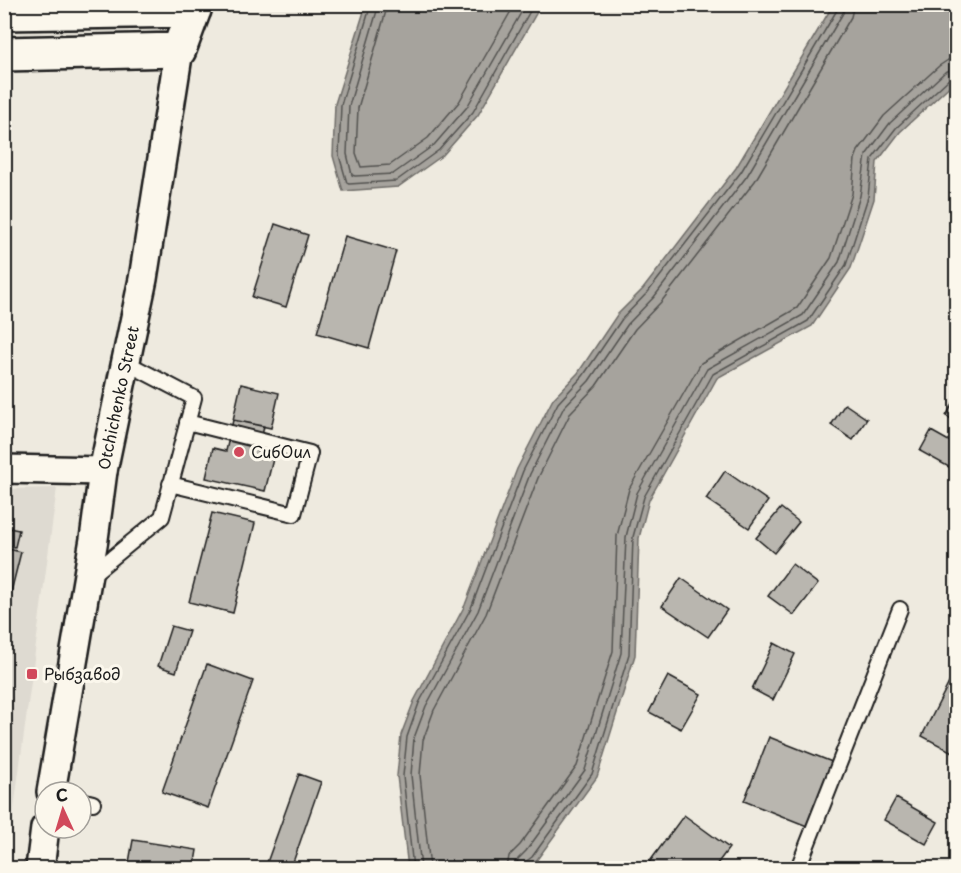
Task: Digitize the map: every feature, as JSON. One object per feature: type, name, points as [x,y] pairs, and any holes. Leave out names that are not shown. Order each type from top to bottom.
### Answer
[{"type":"street","points":[[4,13],[195,7]]},
{"type":"street","name":"Otchichenko Street","points":[[53,780],[103,471],[143,279],[179,50],[195,7]]},
{"type":"street","points":[[4,54],[179,50]]},
{"type":"street","points":[[4,469],[103,471]]},
{"type":"street","points":[[40,868],[44,840]]},
{"type":"lane","points":[[87,578],[162,517],[194,398],[125,362]]},
{"type":"lane","points":[[170,484],[294,514],[310,453],[188,422]]},
{"type":"lane","points":[[798,868],[900,609]]},
{"type":"shaded area","points":[[57,488],[6,868],[5,868],[5,489]]},
{"type":"water","points":[[366,5],[541,5],[478,115],[443,155],[398,187],[343,191],[333,156],[335,104]]},
{"type":"water","points":[[833,5],[956,5],[956,80],[900,132],[877,162],[874,199],[851,268],[812,326],[717,378],[649,500],[639,538],[635,655],[597,777],[536,861],[526,868],[408,868],[397,776],[401,735],[414,701],[465,605],[517,469],[553,399],[578,373],[617,315],[643,289],[736,168]]},
{"type":"building","points":[[275,224],[308,235],[286,307],[252,297]]},
{"type":"building","points":[[345,236],[396,251],[369,348],[317,333]]},
{"type":"building","points":[[241,384],[279,393],[271,428],[233,420]]},
{"type":"building","points":[[956,398],[956,422],[946,416]]},
{"type":"building","points":[[845,404],[867,419],[853,440],[831,425]]},
{"type":"building","points":[[233,420],[264,426],[258,455],[273,459],[265,491],[206,478],[213,448],[226,451]]},
{"type":"building","points":[[931,431],[956,445],[956,471],[920,451]]},
{"type":"building","points":[[725,471],[768,501],[749,528],[706,499]]},
{"type":"building","points":[[781,508],[799,522],[774,553],[756,538]]},
{"type":"building","points":[[212,513],[255,523],[233,613],[189,602]]},
{"type":"building","points":[[4,527],[19,530],[15,547],[4,545]]},
{"type":"building","points":[[4,548],[21,552],[4,620]]},
{"type":"building","points":[[792,564],[818,584],[794,615],[768,596]]},
{"type":"building","points":[[681,578],[727,610],[708,637],[662,606]]},
{"type":"building","points":[[171,626],[189,631],[176,672],[158,666]]},
{"type":"building","points":[[774,643],[795,654],[773,700],[752,689]]},
{"type":"building","points":[[207,664],[253,681],[208,808],[162,792]]},
{"type":"building","points":[[956,672],[956,754],[922,736]]},
{"type":"building","points":[[668,676],[701,694],[681,729],[649,712]]},
{"type":"building","points":[[769,737],[832,762],[807,826],[744,801]]},
{"type":"building","points":[[299,774],[321,782],[291,868],[265,868]]},
{"type":"building","points":[[896,798],[938,822],[926,844],[884,820]]},
{"type":"building","points":[[684,815],[729,848],[714,868],[645,868]]},
{"type":"building","points":[[133,840],[197,850],[194,868],[128,868]]},
{"type":"place","name":"СибОил","points":[[239,452]]},
{"type":"place","name":"Рыбзавод","points":[[32,674]]}]
